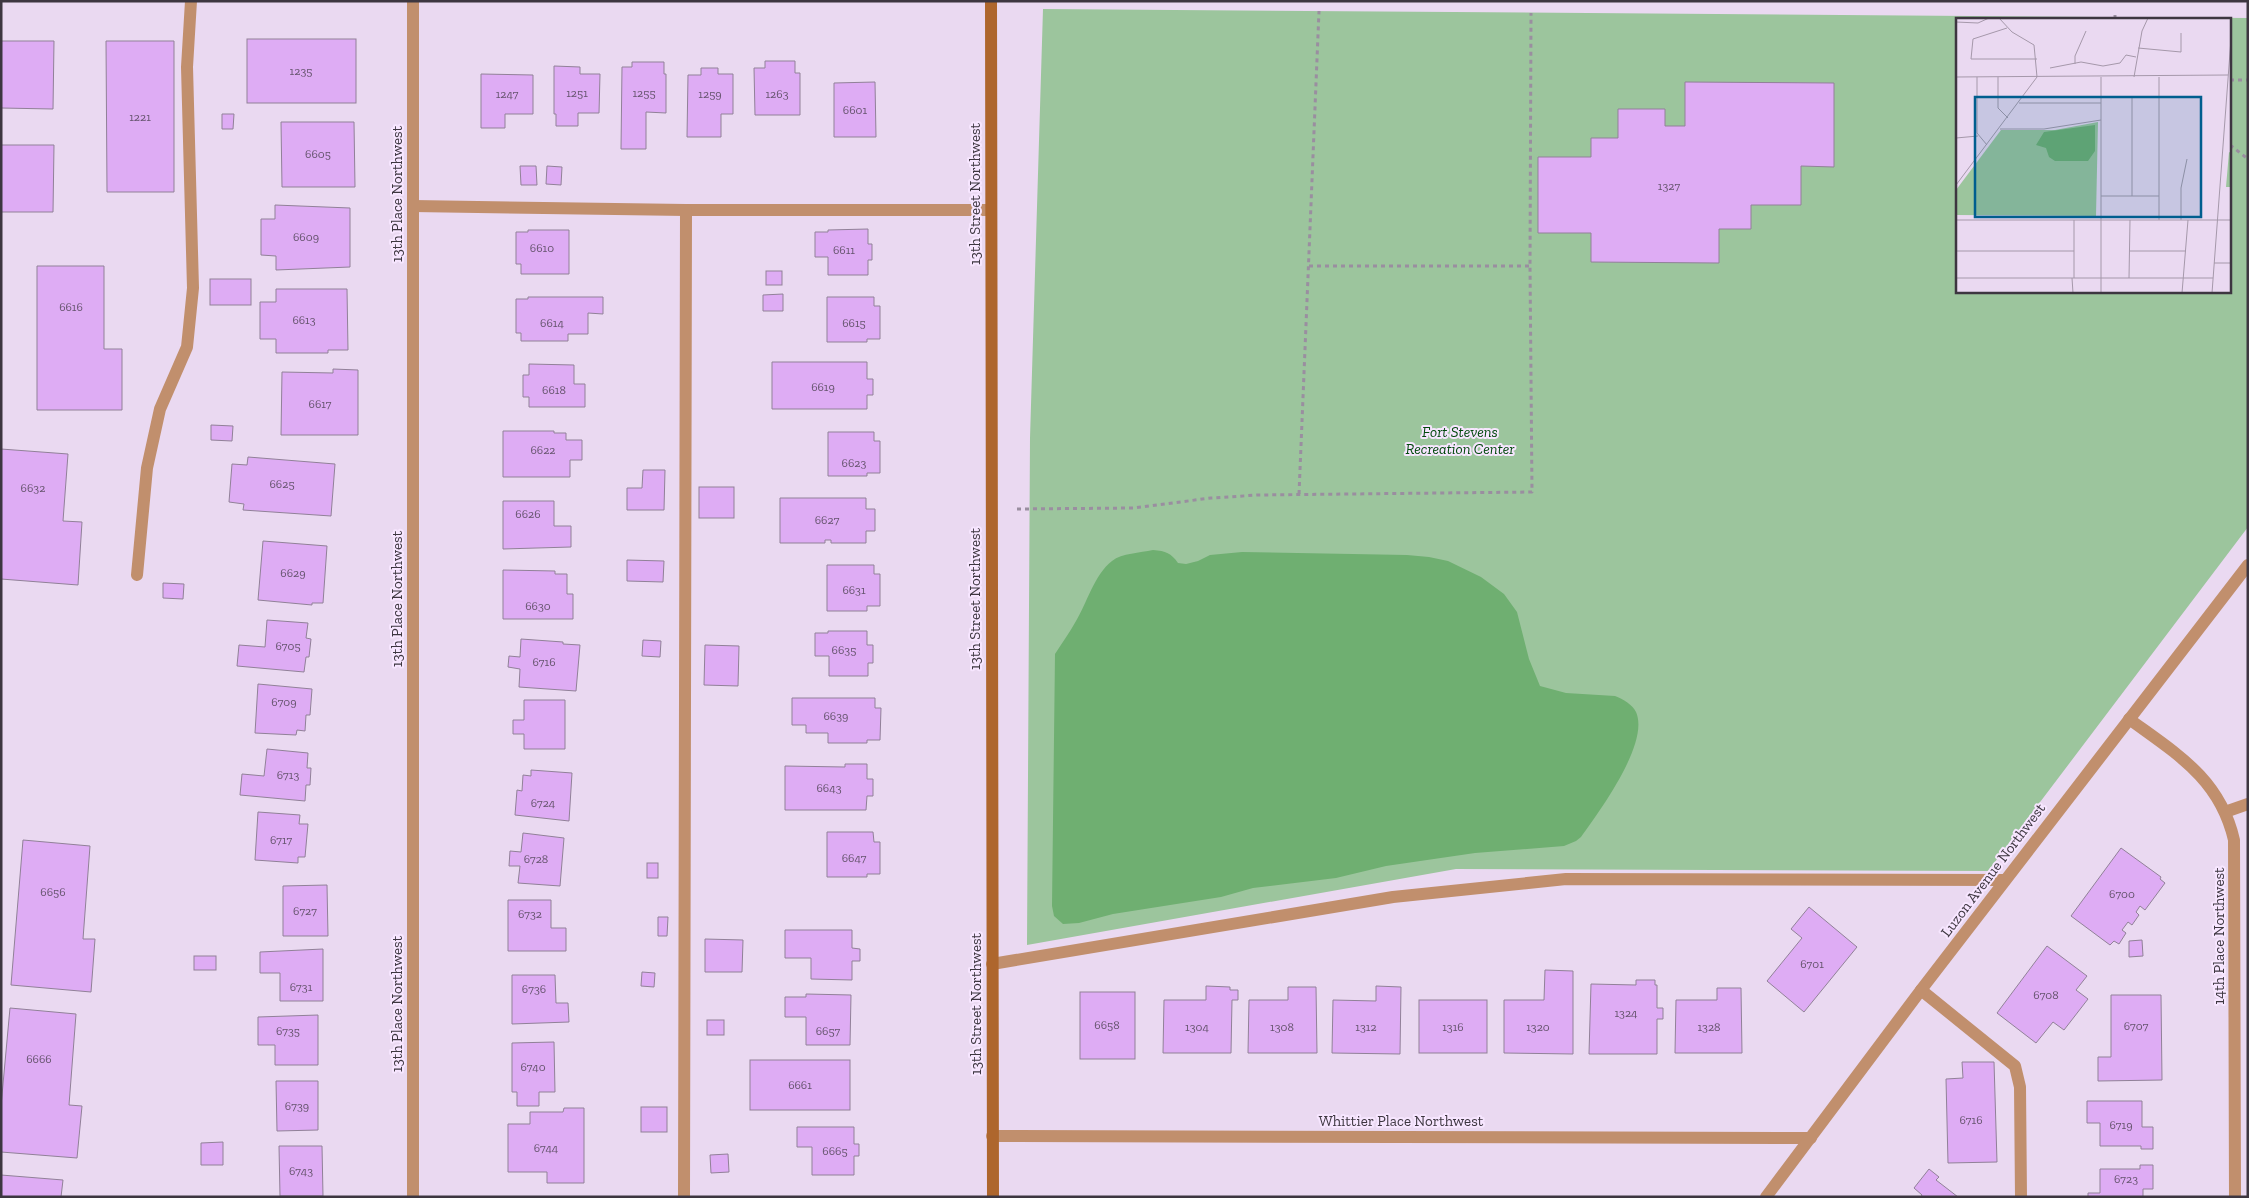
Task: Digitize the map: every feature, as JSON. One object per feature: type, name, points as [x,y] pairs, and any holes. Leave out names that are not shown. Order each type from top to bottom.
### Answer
[{"type":"street","points":[[137,575],[146,468],[160,409],[187,347],[193,288],[187,67],[191,1]]},
{"type":"street","name":"13th Place Northwest","points":[[412,1197],[413,1]]},
{"type":"street","name":"13th Street Northwest","points":[[991,1],[993,1197]]},
{"type":"street","points":[[413,206],[686,210],[991,210]]},
{"type":"street","points":[[684,1197],[686,210]]},
{"type":"street","name":"Luzon Avenue Northwest","points":[[1766,1197],[1921,990],[2248,565]]},
{"type":"street","name":"14th Place Northwest","points":[[2130,719],[2196,770],[2211,787],[2231,826],[2235,855],[2235,1197]]},
{"type":"street","points":[[2225,812],[2248,804]]},
{"type":"street","points":[[992,964],[1393,897],[1566,879],[2006,880]]},
{"type":"street","points":[[1921,990],[2014,1066],[2020,1087],[2021,1197]]},
{"type":"street","name":"Whittier Place Northwest","points":[[992,1136],[1811,1138]]},
{"type":"path","points":[[1299,494],[1319,11]]},
{"type":"path","points":[[992,508],[1111,510],[1211,498],[1299,494],[1532,492],[1530,266],[1531,13]]},
{"type":"path","points":[[2115,13],[2115,18]]},
{"type":"path","points":[[2232,80],[2248,80]]},
{"type":"path","points":[[2232,147],[2248,159]]},
{"type":"path","points":[[1308,266],[1530,266]]},
{"type":"green space","name":"Fort Stevens Recreation Center","points":[[1043,9],[2248,18],[2248,527],[1988,871],[1456,869],[1027,945],[1030,438]]},
{"type":"green space","points":[[1153,550],[1168,553],[1178,563],[1186,564],[1210,555],[1242,552],[1407,555],[1448,561],[1481,577],[1504,594],[1517,612],[1529,659],[1540,686],[1566,693],[1615,696],[1633,707],[1636,712],[1638,725],[1636,741],[1629,759],[1610,795],[1581,837],[1564,846],[1475,853],[1386,866],[1336,878],[1253,888],[1221,897],[1113,914],[1079,923],[1063,924],[1054,916],[1052,906],[1055,654],[1074,625],[1096,581],[1106,567],[1121,556]]},
{"type":"building","points":[[247,39],[356,39],[356,103],[247,103]]},
{"type":"building","points":[[1,41],[54,41],[53,109],[1,108]]},
{"type":"building","points":[[106,41],[174,41],[174,192],[107,192]]},
{"type":"building","points":[[765,61],[795,61],[795,73],[800,73],[800,115],[755,115],[754,68],[765,68]]},
{"type":"building","points":[[632,62],[664,62],[664,74],[666,74],[666,113],[646,112],[646,149],[621,149],[622,67],[632,67]]},
{"type":"building","points":[[554,66],[580,67],[580,74],[600,74],[599,113],[578,113],[578,126],[556,126],[556,114],[554,114]]},
{"type":"building","points":[[701,68],[718,68],[718,74],[733,74],[733,114],[721,114],[721,137],[687,137],[688,75],[701,75]]},
{"type":"building","points":[[481,74],[533,75],[533,114],[505,114],[505,128],[481,128]]},
{"type":"building","points":[[875,82],[876,137],[834,137],[834,83]]},
{"type":"building","points":[[1685,82],[1834,83],[1834,167],[1801,166],[1801,205],[1751,205],[1751,229],[1719,229],[1719,263],[1591,262],[1591,233],[1538,233],[1538,157],[1591,157],[1591,138],[1618,138],[1618,109],[1665,109],[1665,126],[1685,126]]},
{"type":"building","points":[[222,114],[234,114],[233,129],[222,129]]},
{"type":"building","points":[[281,122],[354,122],[355,187],[282,187]]},
{"type":"building","points":[[1,145],[54,145],[53,212],[1,212]]},
{"type":"building","points":[[520,166],[536,166],[537,185],[521,185]]},
{"type":"building","points":[[547,166],[562,167],[561,185],[546,184]]},
{"type":"building","points":[[275,205],[350,208],[350,267],[276,270],[276,256],[261,255],[261,219],[275,219]]},
{"type":"building","points":[[868,229],[868,244],[872,244],[872,260],[868,260],[868,275],[828,275],[828,257],[815,257],[815,232]]},
{"type":"building","points":[[528,230],[569,230],[569,274],[521,274],[521,264],[516,264],[516,232],[528,232]]},
{"type":"building","points":[[37,266],[104,266],[104,349],[122,349],[122,410],[37,410]]},
{"type":"building","points":[[766,271],[782,271],[782,285],[766,285]]},
{"type":"building","points":[[210,279],[251,279],[251,305],[210,305]]},
{"type":"building","points":[[276,289],[347,289],[348,350],[328,350],[328,353],[276,353],[276,339],[260,339],[260,302],[276,302]]},
{"type":"building","points":[[783,294],[783,311],[763,311],[763,295]]},
{"type":"building","points":[[528,297],[603,297],[603,314],[588,313],[588,334],[568,334],[568,341],[521,341],[521,333],[516,333],[516,299],[528,299]]},
{"type":"building","points":[[827,297],[874,297],[874,306],[880,306],[880,339],[867,339],[867,342],[827,342]]},
{"type":"building","points":[[772,362],[867,362],[867,379],[873,379],[873,395],[867,395],[867,409],[772,409]]},
{"type":"building","points":[[529,364],[574,365],[574,384],[585,384],[585,407],[529,407],[529,397],[523,397],[523,375],[529,375]]},
{"type":"building","points":[[333,369],[358,370],[358,435],[281,435],[282,372],[333,373]]},
{"type":"building","points":[[211,425],[233,426],[232,441],[211,440]]},
{"type":"building","points":[[503,431],[554,431],[554,433],[566,433],[566,440],[582,440],[582,460],[570,460],[570,477],[503,477]]},
{"type":"building","points":[[828,432],[874,432],[874,441],[880,441],[880,473],[867,473],[867,476],[828,476]]},
{"type":"building","points":[[1,449],[68,454],[63,521],[82,522],[78,585],[1,579]]},
{"type":"building","points":[[248,457],[335,464],[331,516],[243,510],[244,504],[229,502],[232,464],[247,465]]},
{"type":"building","points":[[643,470],[665,470],[664,510],[627,510],[627,488],[642,488]]},
{"type":"building","points":[[699,487],[734,487],[734,518],[699,518]]},
{"type":"building","points":[[780,498],[866,498],[866,509],[875,509],[875,531],[866,531],[866,543],[831,543],[831,540],[825,540],[825,543],[780,543]]},
{"type":"building","points":[[503,501],[554,501],[554,526],[571,526],[571,547],[503,549]]},
{"type":"building","points":[[263,541],[327,546],[323,603],[312,603],[312,605],[258,600]]},
{"type":"building","points":[[627,560],[664,561],[663,582],[627,581]]},
{"type":"building","points":[[827,565],[874,565],[874,574],[880,574],[880,606],[867,606],[867,611],[827,611]]},
{"type":"building","points":[[503,570],[555,571],[555,574],[567,574],[567,594],[573,594],[573,619],[503,619]]},
{"type":"building","points":[[163,583],[184,584],[183,599],[163,598]]},
{"type":"building","points":[[267,620],[308,623],[306,638],[311,639],[309,657],[306,657],[304,672],[237,666],[239,645],[265,647]]},
{"type":"building","points":[[828,631],[867,631],[867,645],[873,645],[873,663],[868,663],[868,676],[829,676],[829,656],[815,656],[815,633],[828,633]]},
{"type":"building","points":[[521,639],[580,645],[576,691],[519,687],[520,669],[508,667],[509,656],[520,657]]},
{"type":"building","points":[[643,640],[661,641],[660,657],[642,656]]},
{"type":"building","points":[[705,645],[739,646],[738,686],[704,685]]},
{"type":"building","points":[[258,684],[312,689],[310,715],[306,715],[305,731],[297,730],[296,735],[255,733]]},
{"type":"building","points":[[792,698],[875,698],[875,708],[881,708],[880,740],[867,740],[867,743],[828,743],[828,733],[806,733],[806,725],[792,725]]},
{"type":"building","points":[[524,700],[565,700],[565,749],[524,749],[524,734],[513,734],[513,720],[524,720]]},
{"type":"building","points":[[267,749],[308,753],[307,768],[311,768],[310,785],[306,785],[305,801],[240,795],[242,774],[264,776]]},
{"type":"building","points":[[845,764],[867,764],[867,779],[873,779],[873,796],[867,796],[866,810],[785,810],[785,766],[845,767]]},
{"type":"building","points":[[531,770],[572,773],[569,821],[515,815],[517,790],[522,791],[523,775],[531,776]]},
{"type":"building","points":[[258,812],[300,815],[299,824],[308,824],[305,857],[298,857],[298,863],[255,860]]},
{"type":"building","points":[[827,832],[873,832],[874,842],[880,842],[880,874],[867,874],[867,877],[827,877]]},
{"type":"building","points":[[523,833],[564,838],[560,886],[518,883],[520,866],[509,866],[510,851],[521,852]]},
{"type":"building","points":[[23,840],[90,846],[83,939],[95,939],[91,992],[11,985]]},
{"type":"building","points":[[2121,848],[2161,877],[2160,879],[2165,883],[2145,910],[2140,906],[2136,912],[2139,915],[2132,925],[2128,922],[2122,930],[2126,933],[2119,944],[2114,941],[2110,945],[2071,916]]},
{"type":"building","points":[[647,863],[658,863],[658,878],[647,878]]},
{"type":"building","points":[[327,885],[328,936],[283,936],[283,886]]},
{"type":"building","points":[[508,900],[551,900],[551,928],[566,928],[566,951],[508,951]]},
{"type":"building","points":[[1809,907],[1857,947],[1804,1012],[1767,981],[1802,938],[1791,929]]},
{"type":"building","points":[[658,917],[668,917],[667,936],[658,936]]},
{"type":"building","points":[[785,930],[852,930],[852,948],[860,949],[860,961],[852,961],[852,980],[811,979],[811,958],[785,958]]},
{"type":"building","points":[[705,939],[743,940],[742,972],[705,972]]},
{"type":"building","points":[[2142,940],[2143,956],[2129,957],[2129,941]]},
{"type":"building","points":[[2047,946],[2087,976],[2076,990],[2088,999],[2064,1030],[2053,1022],[2036,1043],[1997,1013]]},
{"type":"building","points":[[323,949],[323,1001],[280,1001],[280,973],[260,973],[260,952]]},
{"type":"building","points":[[194,956],[216,956],[216,970],[194,970]]},
{"type":"building","points":[[1545,970],[1573,971],[1573,1054],[1504,1053],[1504,1000],[1544,1000]]},
{"type":"building","points":[[642,972],[655,973],[654,987],[641,986]]},
{"type":"building","points":[[512,975],[555,975],[556,1003],[568,1003],[569,1022],[512,1024]]},
{"type":"building","points":[[1636,980],[1655,980],[1655,985],[1657,985],[1657,1008],[1663,1008],[1663,1019],[1657,1019],[1657,1054],[1589,1054],[1591,984],[1636,985]]},
{"type":"building","points":[[1206,986],[1230,987],[1230,990],[1238,990],[1238,1000],[1232,1000],[1231,1053],[1163,1053],[1164,1000],[1206,1000]]},
{"type":"building","points":[[1376,986],[1401,987],[1400,1054],[1332,1053],[1333,1000],[1376,1001]]},
{"type":"building","points":[[1288,987],[1316,987],[1317,1053],[1248,1053],[1249,1000],[1288,1000]]},
{"type":"building","points":[[1717,988],[1741,988],[1742,1053],[1675,1053],[1676,1000],[1717,1000]]},
{"type":"building","points":[[1080,992],[1135,992],[1135,1059],[1080,1059]]},
{"type":"building","points":[[806,994],[851,995],[850,1045],[806,1045],[806,1017],[785,1017],[785,997],[806,997]]},
{"type":"building","points":[[2111,995],[2161,995],[2162,1080],[2098,1081],[2098,1057],[2111,1057]]},
{"type":"building","points":[[1419,1000],[1487,1000],[1487,1053],[1419,1053]]},
{"type":"building","points":[[10,1008],[76,1014],[69,1105],[82,1106],[77,1158],[1,1152],[1,1106]]},
{"type":"building","points":[[318,1015],[318,1065],[275,1065],[275,1045],[258,1045],[258,1017]]},
{"type":"building","points":[[707,1020],[724,1020],[724,1035],[707,1035]]},
{"type":"building","points":[[554,1042],[555,1092],[539,1092],[539,1106],[517,1106],[517,1092],[512,1092],[512,1043]]},
{"type":"building","points":[[750,1060],[850,1060],[850,1110],[750,1110]]},
{"type":"building","points":[[1962,1062],[1994,1062],[1997,1162],[1948,1163],[1946,1079],[1963,1078]]},
{"type":"building","points":[[276,1081],[318,1081],[318,1130],[277,1131]]},
{"type":"building","points":[[2087,1101],[2142,1101],[2142,1127],[2153,1127],[2153,1149],[2141,1149],[2141,1146],[2100,1146],[2100,1123],[2087,1123]]},
{"type":"building","points":[[641,1107],[667,1107],[667,1132],[641,1132]]},
{"type":"building","points":[[564,1108],[584,1108],[584,1183],[547,1183],[547,1172],[508,1172],[508,1124],[530,1124],[530,1112],[563,1112]]},
{"type":"building","points":[[797,1127],[854,1127],[854,1144],[859,1144],[859,1156],[854,1156],[854,1175],[812,1175],[812,1147],[797,1147]]},
{"type":"building","points":[[223,1142],[223,1165],[201,1165],[201,1143]]},
{"type":"building","points":[[279,1146],[322,1146],[323,1196],[280,1196]]},
{"type":"building","points":[[728,1154],[729,1172],[711,1173],[710,1155]]},
{"type":"building","points":[[2140,1165],[2153,1165],[2153,1189],[2143,1189],[2143,1197],[2088,1197],[2088,1193],[2100,1193],[2100,1169],[2140,1169]]},
{"type":"building","points":[[1929,1169],[1939,1177],[1936,1180],[1958,1197],[1921,1197],[1922,1195],[1914,1188]]},
{"type":"building","points":[[1,1175],[63,1180],[61,1197],[1,1197]]}]
